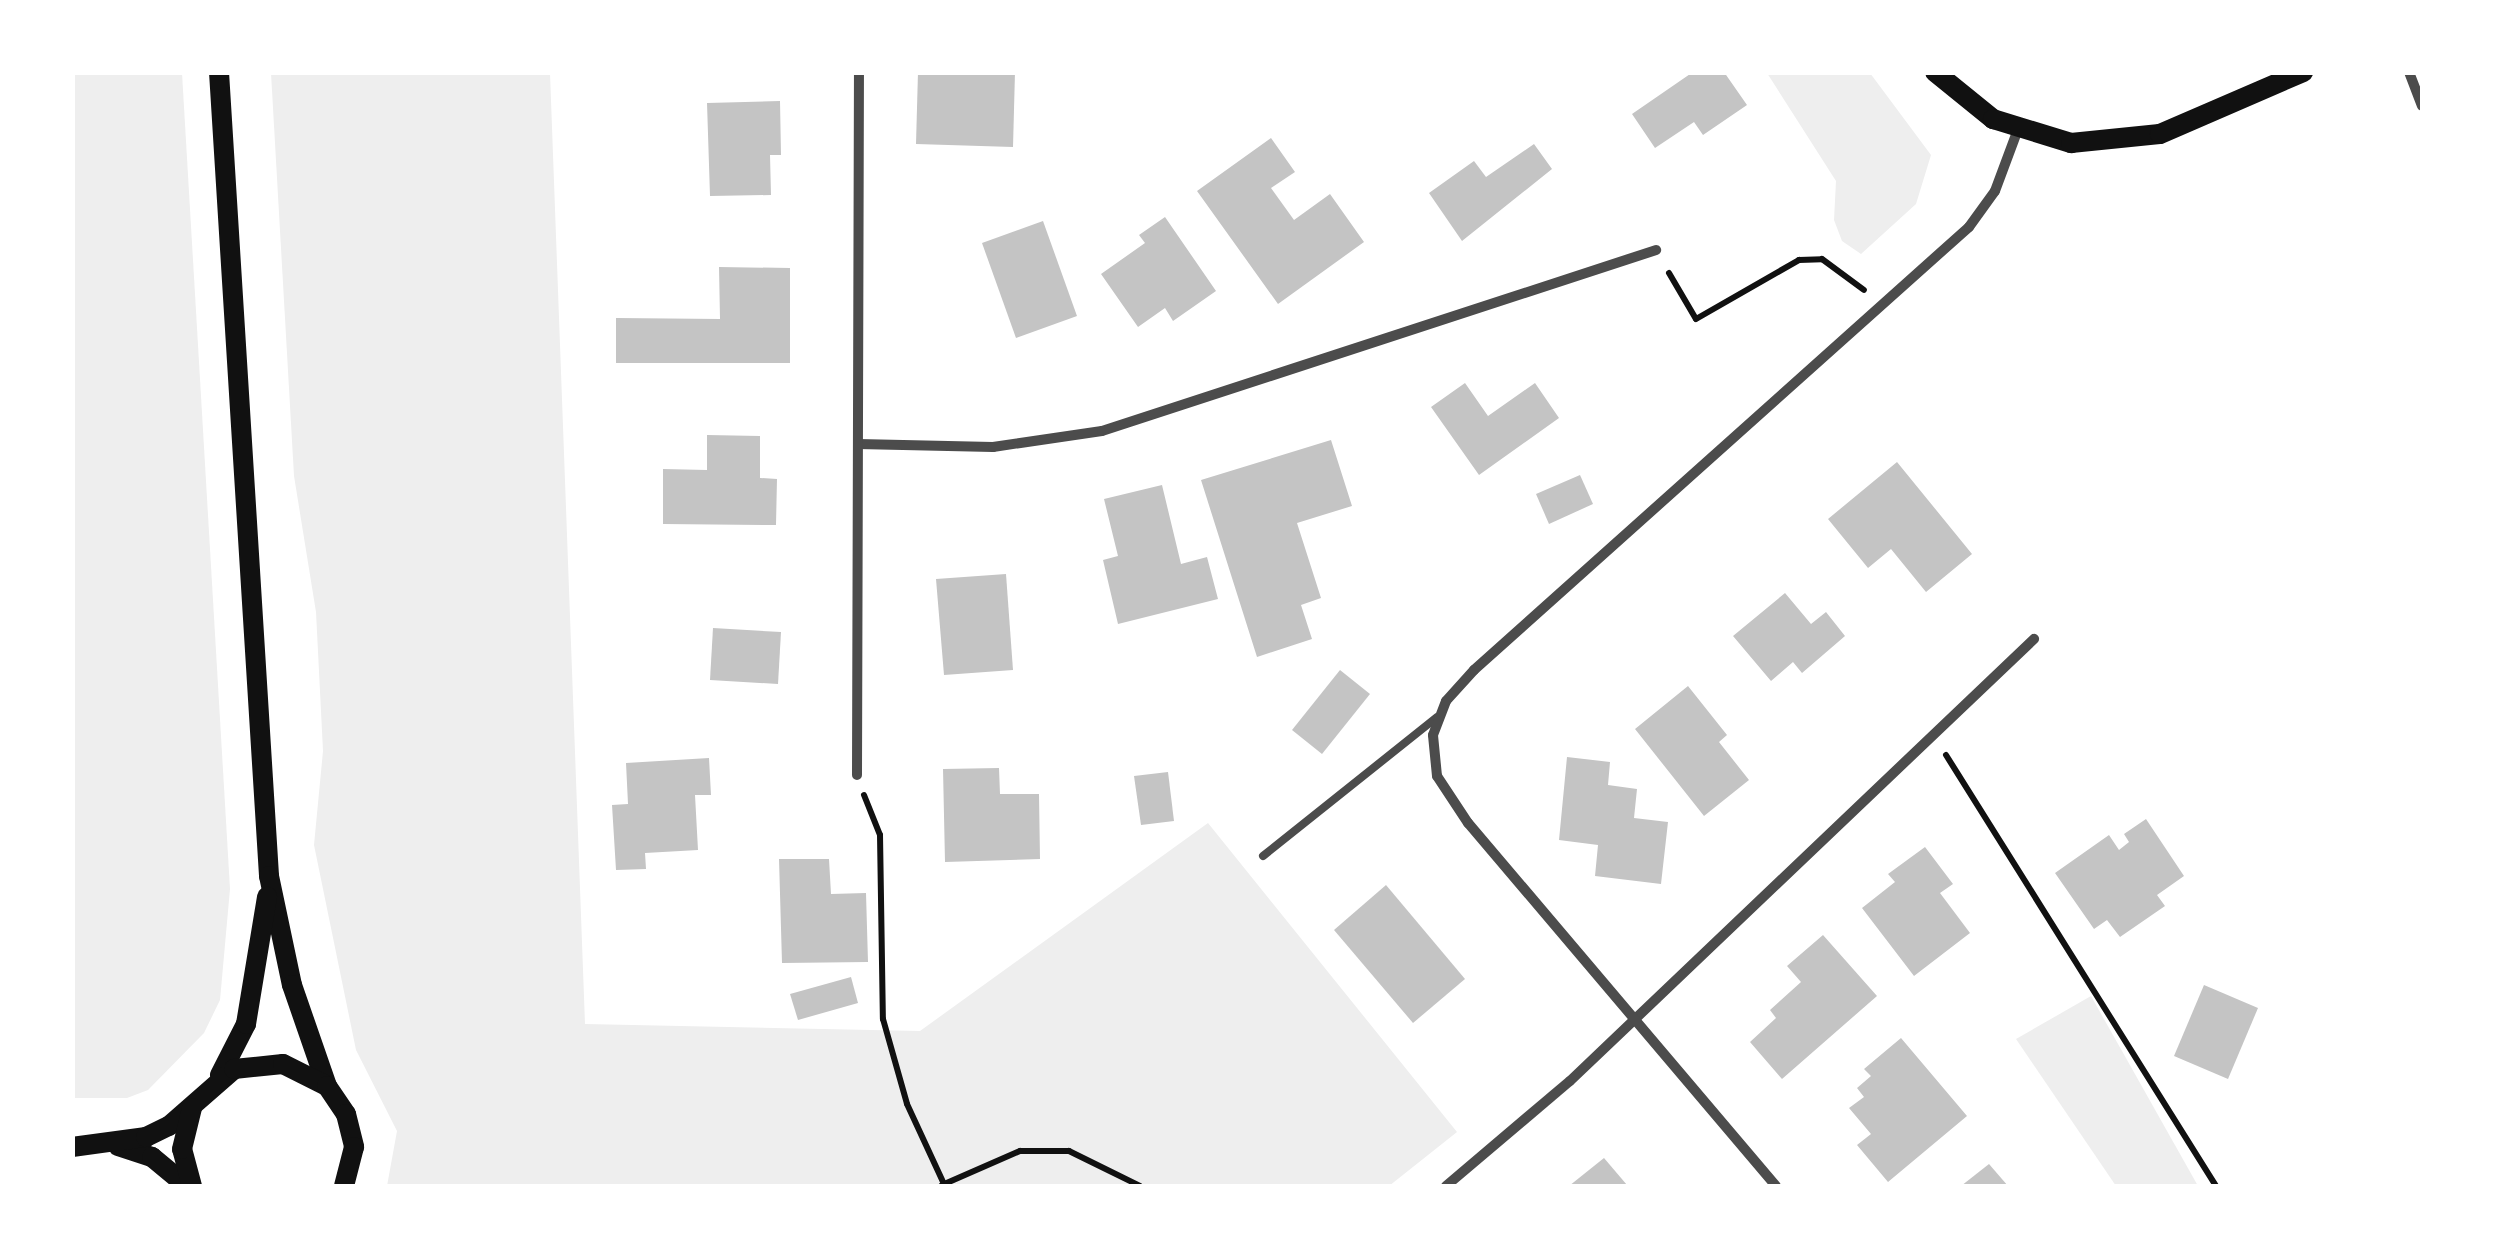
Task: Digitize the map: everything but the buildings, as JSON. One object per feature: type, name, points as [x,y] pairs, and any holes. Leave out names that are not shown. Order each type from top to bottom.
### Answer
[{"type":"main road","points":[[219,72],[269,876],[292,985],[327,1086],[352,1130],[352,1163],[344,1186]]},
{"type":"main road","points":[[1935,72],[1993,119],[2071,143],[2160,134],[2303,72]]},
{"type":"main road","points":[[118,1146],[169,1126],[219,1078],[246,1024],[269,876]]},
{"type":"main road","points":[[219,1078],[266,1062],[298,1068],[327,1086]]},
{"type":"main road","points":[[190,1186],[182,1149],[195,1102]]},
{"type":"main road","points":[[80,1147],[118,1146],[152,1156],[190,1186]]},
{"type":"street","points":[[857,776],[859,72]]},
{"type":"street","points":[[2409,72],[2422,106]]},
{"type":"street","points":[[1776,1186],[1450,798],[1432,755],[1437,718],[1474,670],[1984,210],[2018,129]]},
{"type":"street","points":[[858,444],[993,447],[1102,431],[1656,250]]},
{"type":"street","points":[[1446,1186],[1634,1019],[2034,639]]},
{"type":"lane","points":[[1263,856],[1437,718]]},
{"type":"path","points":[[1656,250],[1696,319],[1799,260],[1822,260],[1880,301]]},
{"type":"path","points":[[1932,734],[2216,1186]]},
{"type":"path","points":[[857,776],[880,835],[883,1019],[907,1104],[942,1184],[1020,1151],[1068,1151],[1140,1186]]},
{"type":"shaded area","points":[[73,72],[182,73],[230,889],[220,1000],[204,1033],[148,1090],[127,1098],[73,1098]]},
{"type":"shaded area","points":[[271,73],[550,73],[585,1024],[920,1031],[1208,823],[1457,1132],[1389,1186],[387,1186],[397,1131],[356,1050],[314,845],[323,751],[316,612],[294,476]]},
{"type":"shaded area","points":[[1767,73],[1870,73],[1931,155],[1916,204],[1861,254],[1842,241],[1834,220],[1836,181]]},
{"type":"shaded area","points":[[2091,996],[2198,1186],[2116,1186],[2016,1039]]}]
